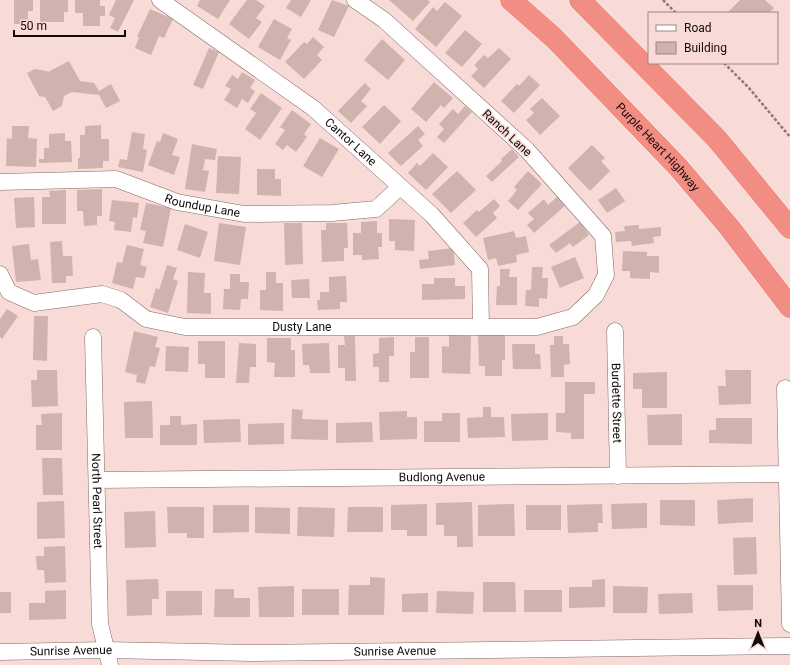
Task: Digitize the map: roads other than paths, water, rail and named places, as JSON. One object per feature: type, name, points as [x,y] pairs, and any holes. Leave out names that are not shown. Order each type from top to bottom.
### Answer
[{"type":"highway","name":"Purple Heart Highway","points":[[511,0],[554,38],[678,167],[729,228],[790,308]]},
{"type":"highway","points":[[580,0],[717,139],[790,228]]},
{"type":"street","name":"Cantor Lane","points":[[160,0],[313,108],[432,215],[480,269],[481,326]]},
{"type":"street","name":"Ranch Lane","points":[[355,0],[384,20],[527,150],[603,236],[606,275],[596,295]]},
{"type":"street","name":"Roundup Lane","points":[[0,182],[116,179],[177,202],[244,214],[332,213],[376,209],[400,187]]},
{"type":"street","name":"Dusty Lane","points":[[0,274],[8,292],[34,303],[102,294],[121,300],[146,319],[185,327],[537,327],[573,317],[596,295]]},
{"type":"street","name":"Burdette Street","points":[[615,331],[618,476]]},
{"type":"street","name":"North Pearl Street","points":[[93,337],[100,624],[108,657]]},
{"type":"street","points":[[785,388],[790,624]]},
{"type":"street","name":"Budlong Avenue","points":[[97,480],[787,474]]},
{"type":"street","name":"Sunrise Avenue","points":[[0,652],[108,657],[252,653],[436,658],[790,646]]}]
